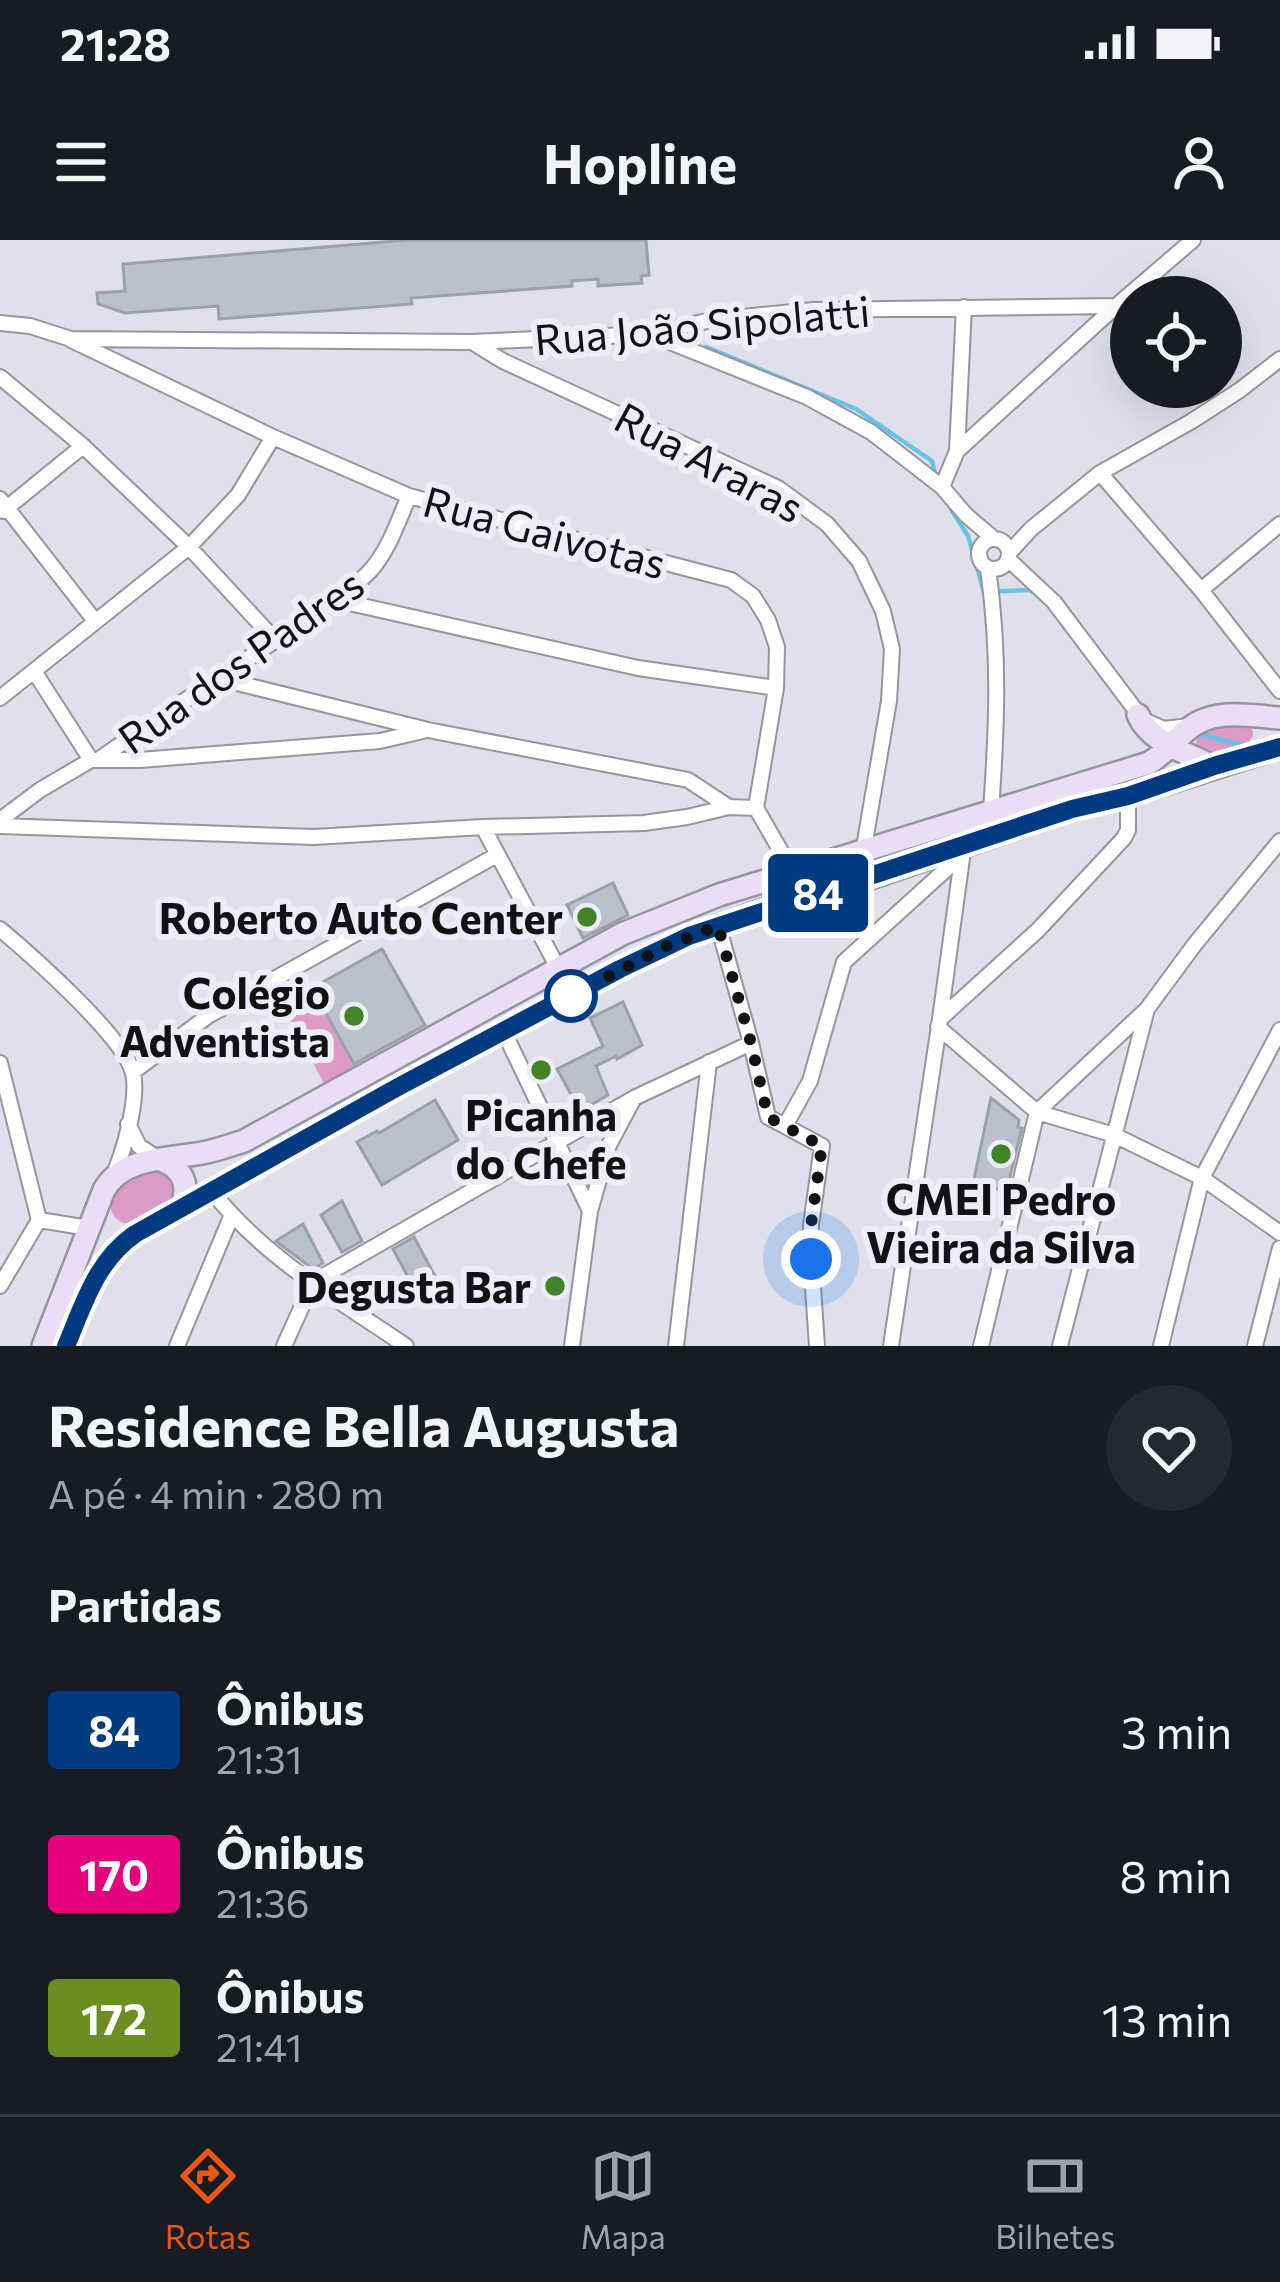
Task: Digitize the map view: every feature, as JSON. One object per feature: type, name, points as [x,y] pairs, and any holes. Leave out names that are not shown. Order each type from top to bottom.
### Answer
[{"type":"main road","points":[[66,1346],[97,1274],[129,1233],[502,1030],[667,946],[718,926],[963,850],[1072,809],[1128,796],[1207,764],[1274,754],[1251,714]]},
{"type":"main road","points":[[170,1166],[244,1141],[648,922],[1148,763],[1193,725],[1221,715],[1280,718]]},
{"type":"main road","points":[[1142,722],[1172,746],[1207,764]]},
{"type":"main road","points":[[1142,722],[1152,747],[1148,763]]},
{"type":"main road","points":[[1193,725],[1191,742],[1207,764]]},
{"type":"main road","points":[[43,1346],[112,1178],[139,1163],[170,1166],[211,1190]]},
{"type":"main road","points":[[170,1166],[186,1192],[182,1205]]},
{"type":"main road","points":[[100,1199],[110,1222],[129,1233]]},
{"type":"main road","points":[[89,1228],[129,1233]]},
{"type":"street","points":[[1148,276],[1179,246],[1193,240]]},
{"type":"street","name":"Rua João Sipolatti","points":[[71,339],[472,342],[650,334],[731,318],[814,310],[1110,306]]},
{"type":"street","points":[[941,487],[957,451],[964,307]]},
{"type":"street","points":[[957,451],[1110,311]]},
{"type":"street","points":[[0,323],[30,326],[71,339]]},
{"type":"street","points":[[650,334],[807,397],[871,432],[1004,542],[1009,556],[1054,602],[1142,722],[1163,729],[1193,725]]},
{"type":"street","name":"Rua Gaivotas","points":[[71,339],[273,437],[409,496],[731,580],[753,596],[777,647],[776,688],[756,808]]},
{"type":"street","name":"Rua Araras","points":[[472,342],[503,361],[778,488],[827,524],[859,560],[883,611],[892,649],[890,700],[863,853]]},
{"type":"street","points":[[988,568],[1000,568],[1031,529],[1100,473],[1208,410],[1280,358]]},
{"type":"street","points":[[0,377],[83,446],[277,640]]},
{"type":"street","points":[[0,698],[189,547],[238,495],[273,437]]},
{"type":"street","points":[[83,446],[2,506],[95,621]]},
{"type":"street","points":[[1100,473],[1201,590],[1280,692]]},
{"type":"street","name":"Rua dos Padres","points":[[0,823],[40,790],[221,679],[336,600],[384,551],[409,496]]},
{"type":"street","points":[[966,515],[980,560],[988,568],[996,626],[998,712],[991,811]]},
{"type":"street","points":[[1201,590],[1280,524]]},
{"type":"street","points":[[979,554],[982,543],[1031,529]]},
{"type":"street","points":[[336,600],[638,668],[776,688]]},
{"type":"street","points":[[34,671],[96,759],[140,760],[380,741],[428,730]]},
{"type":"street","points":[[221,679],[428,730],[688,781],[729,808]]},
{"type":"street","points":[[939,1023],[1038,930],[1124,838],[1128,796]]},
{"type":"street","points":[[0,823],[314,837],[483,826],[644,823],[756,808],[794,874]]},
{"type":"street","points":[[483,826],[558,968]]},
{"type":"street","points":[[981,1346],[1036,1112],[1147,1009],[1280,841]]},
{"type":"street","points":[[891,1346],[963,850]]},
{"type":"street","points":[[785,1126],[810,1081],[844,962],[963,850]]},
{"type":"street","points":[[133,1072],[208,1016],[497,855]]},
{"type":"street","points":[[718,926],[768,1117],[822,1146],[811,1225],[818,1346]]},
{"type":"street","points":[[0,929],[115,1041],[133,1072],[128,1124],[112,1178]]},
{"type":"street","points":[[1060,1346],[1147,1009]]},
{"type":"street","points":[[939,1023],[1036,1112],[1114,1136],[1202,1178],[1280,1233]]},
{"type":"street","points":[[502,1030],[590,1211]]},
{"type":"street","points":[[1161,1346],[1202,1178],[1280,1030]]},
{"type":"street","points":[[284,1346],[314,1282],[634,1098],[751,1043]]},
{"type":"street","points":[[676,1346],[709,1061]]},
{"type":"street","points":[[0,1063],[39,1220],[0,1286]]},
{"type":"street","points":[[572,1346],[590,1211],[609,1145],[634,1098]]},
{"type":"street","points":[[128,1124],[139,1146],[170,1166]]},
{"type":"street","points":[[211,1190],[231,1217],[284,1264],[406,1346]]},
{"type":"street","points":[[177,1346],[231,1217]]},
{"type":"street","points":[[39,1220],[89,1228]]},
{"type":"street","points":[[1255,1346],[1280,1248]]},
{"type":"shaded area","points":[[1249,724],[1251,738],[1229,754],[1208,756],[1196,743],[1197,735],[1208,725]]},
{"type":"shaded area","points":[[312,988],[356,1067],[324,1084],[283,1005]]},
{"type":"shaded area","points":[[162,1169],[178,1181],[173,1202],[140,1223],[119,1221],[111,1200],[119,1184],[132,1173]]},
{"type":"building","points":[[407,240],[646,240],[649,275],[641,276],[642,283],[598,286],[598,279],[572,281],[572,286],[411,298],[412,304],[219,319],[218,306],[125,313],[98,304],[97,293],[125,291],[123,264]]},
{"type":"building","points":[[613,883],[628,915],[583,938],[567,905]]},
{"type":"building","name":"Colégio Adventista","points":[[382,949],[425,1025],[354,1064],[312,988]]},
{"type":"building","points":[[623,1002],[642,1045],[596,1066],[608,1095],[579,1109],[557,1069],[603,1046],[590,1018]]},
{"type":"building","name":"CMEI Pedro Vieira da Silva","points":[[991,1098],[1019,1120],[1022,1128],[1003,1190],[973,1184]]},
{"type":"building","points":[[435,1100],[458,1140],[382,1185],[357,1142]]},
{"type":"building","points":[[342,1201],[362,1241],[342,1252],[321,1215]]},
{"type":"building","points":[[303,1224],[323,1263],[313,1269],[276,1241]]},
{"type":"building","points":[[414,1237],[443,1291],[422,1303],[393,1249]]},
{"type":"waterway","points":[[706,347],[856,409],[932,461],[936,477]]},
{"type":"waterway","points":[[941,493],[968,536],[984,592],[1035,593]]},
{"type":"waterway","points":[[1195,733],[1253,748]]},
{"type":"bus line","name":"84","points":[[66,1346],[104,1262],[135,1234],[620,969],[746,915],[1280,747]]},
{"type":"place","name":"Roberto Auto Center","points":[[587,917]]},
{"type":"place","name":"Colégio Adventista","points":[[354,1016]]},
{"type":"place","name":"Picanha do Chefe","points":[[541,1070]]},
{"type":"place","name":"CMEI Pedro Vieira da Silva","points":[[1001,1154]]},
{"type":"place","name":"Degusta Bar","points":[[555,1286]]},
{"type":"route","points":[[571,996],[667,946],[718,926],[768,1117],[822,1146],[811,1259]]}]
